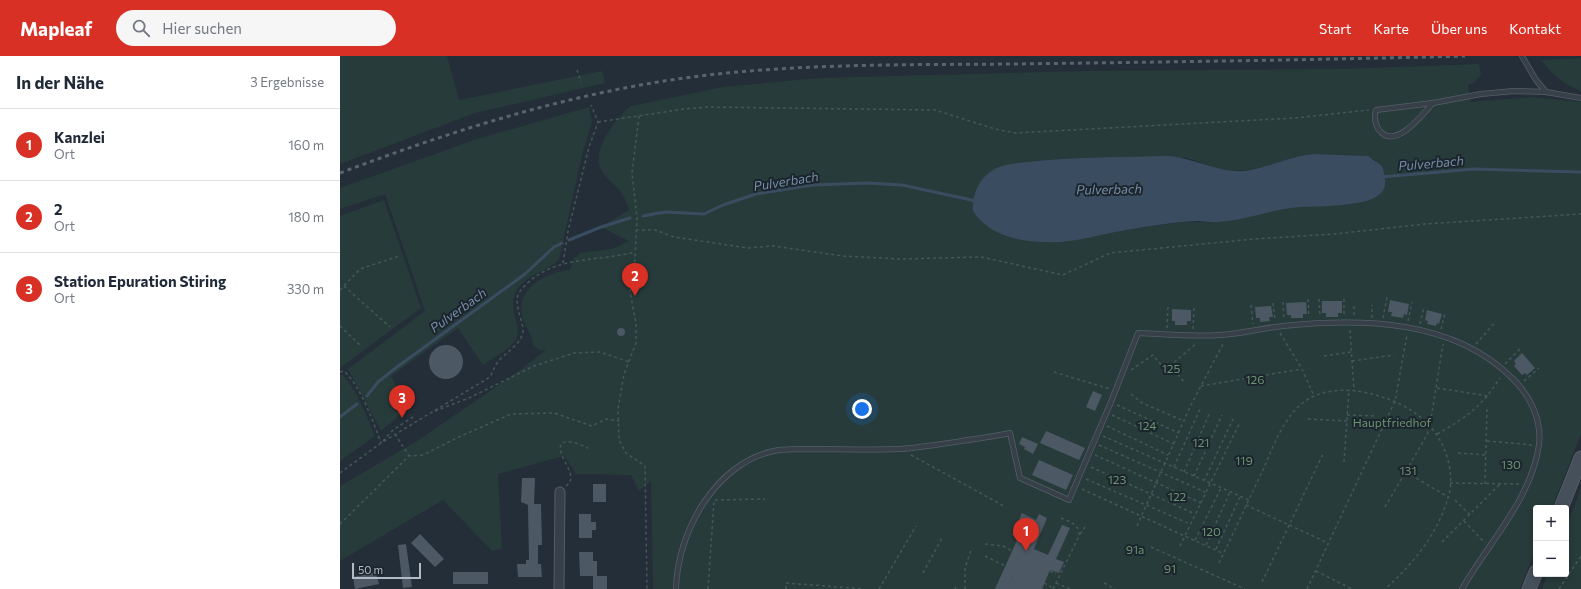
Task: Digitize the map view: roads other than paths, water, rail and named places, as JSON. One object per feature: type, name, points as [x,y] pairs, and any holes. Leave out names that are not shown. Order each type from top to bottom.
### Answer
[{"type":"main road","points":[[1562,505],[1581,458]]},
{"type":"main road","points":[[1529,589],[1534,577]]},
{"type":"street","points":[[559,589],[560,492]]},
{"type":"lane","points":[[1522,56],[1536,80],[1546,92]]},
{"type":"lane","points":[[1433,103],[1405,131],[1395,137],[1389,137],[1383,134],[1379,130],[1376,123],[1376,110],[1433,103],[1480,94],[1514,91],[1546,92],[1581,98]]},
{"type":"lane","points":[[676,589],[680,549],[689,527],[705,500],[728,475],[755,456],[776,450],[901,449],[984,438],[1010,432],[1020,478],[1069,500],[1107,413],[1138,333],[1227,335],[1276,327],[1309,324],[1382,324],[1408,327],[1442,336],[1472,349],[1503,369],[1520,386],[1531,404],[1539,429],[1539,445],[1526,484],[1511,514],[1462,589]]},
{"type":"water","points":[[1314,154],[1368,156],[1382,166],[1385,181],[1383,191],[1374,198],[1354,204],[1290,208],[1229,221],[1198,221],[1162,224],[1063,242],[1022,240],[1003,235],[986,225],[973,211],[975,193],[983,178],[993,170],[1010,164],[1081,158],[1169,156],[1188,159],[1225,170],[1244,171],[1296,157]]},
{"type":"waterway","name":"Pulverbach","points":[[1381,177],[1474,169],[1581,172]]},
{"type":"waterway","name":"Pulverbach","points":[[643,216],[665,212],[704,214],[723,205],[756,194],[813,185],[867,183],[902,185],[976,201]]},
{"type":"waterway","name":"Pulverbach","points":[[569,240],[601,227],[630,218]]},
{"type":"waterway","name":"Pulverbach","points":[[367,396],[378,382],[397,367],[525,274],[554,247],[562,243]]},
{"type":"waterway","name":"Pulverbach","points":[[340,417],[357,404]]},
{"type":"railway","points":[[340,173],[420,144],[540,107],[622,88],[707,75],[838,66],[1239,61],[1465,56]]},
{"type":"place","name":"2","points":[[635,296]]},
{"type":"place","name":"Station Epuration Stiring","points":[[402,418]]},
{"type":"place","name":"Kanzlei","points":[[1026,551]]},
{"type":"park label","name":"125","points":[[1171,368]]},
{"type":"park label","name":"126","points":[[1255,379]]},
{"type":"park label","name":"Hauptfriedhof","points":[[1392,422]]},
{"type":"park label","name":"124","points":[[1147,425]]},
{"type":"park label","name":"121","points":[[1201,442]]},
{"type":"park label","name":"119","points":[[1244,460]]},
{"type":"park label","name":"130","points":[[1511,464]]},
{"type":"park label","name":"131","points":[[1408,470]]},
{"type":"park label","name":"123","points":[[1117,479]]},
{"type":"park label","name":"122","points":[[1177,496]]},
{"type":"park label","name":"120","points":[[1211,531]]},
{"type":"park label","name":"91a","points":[[1135,549]]},
{"type":"park label","name":"91","points":[[1170,568]]}]
